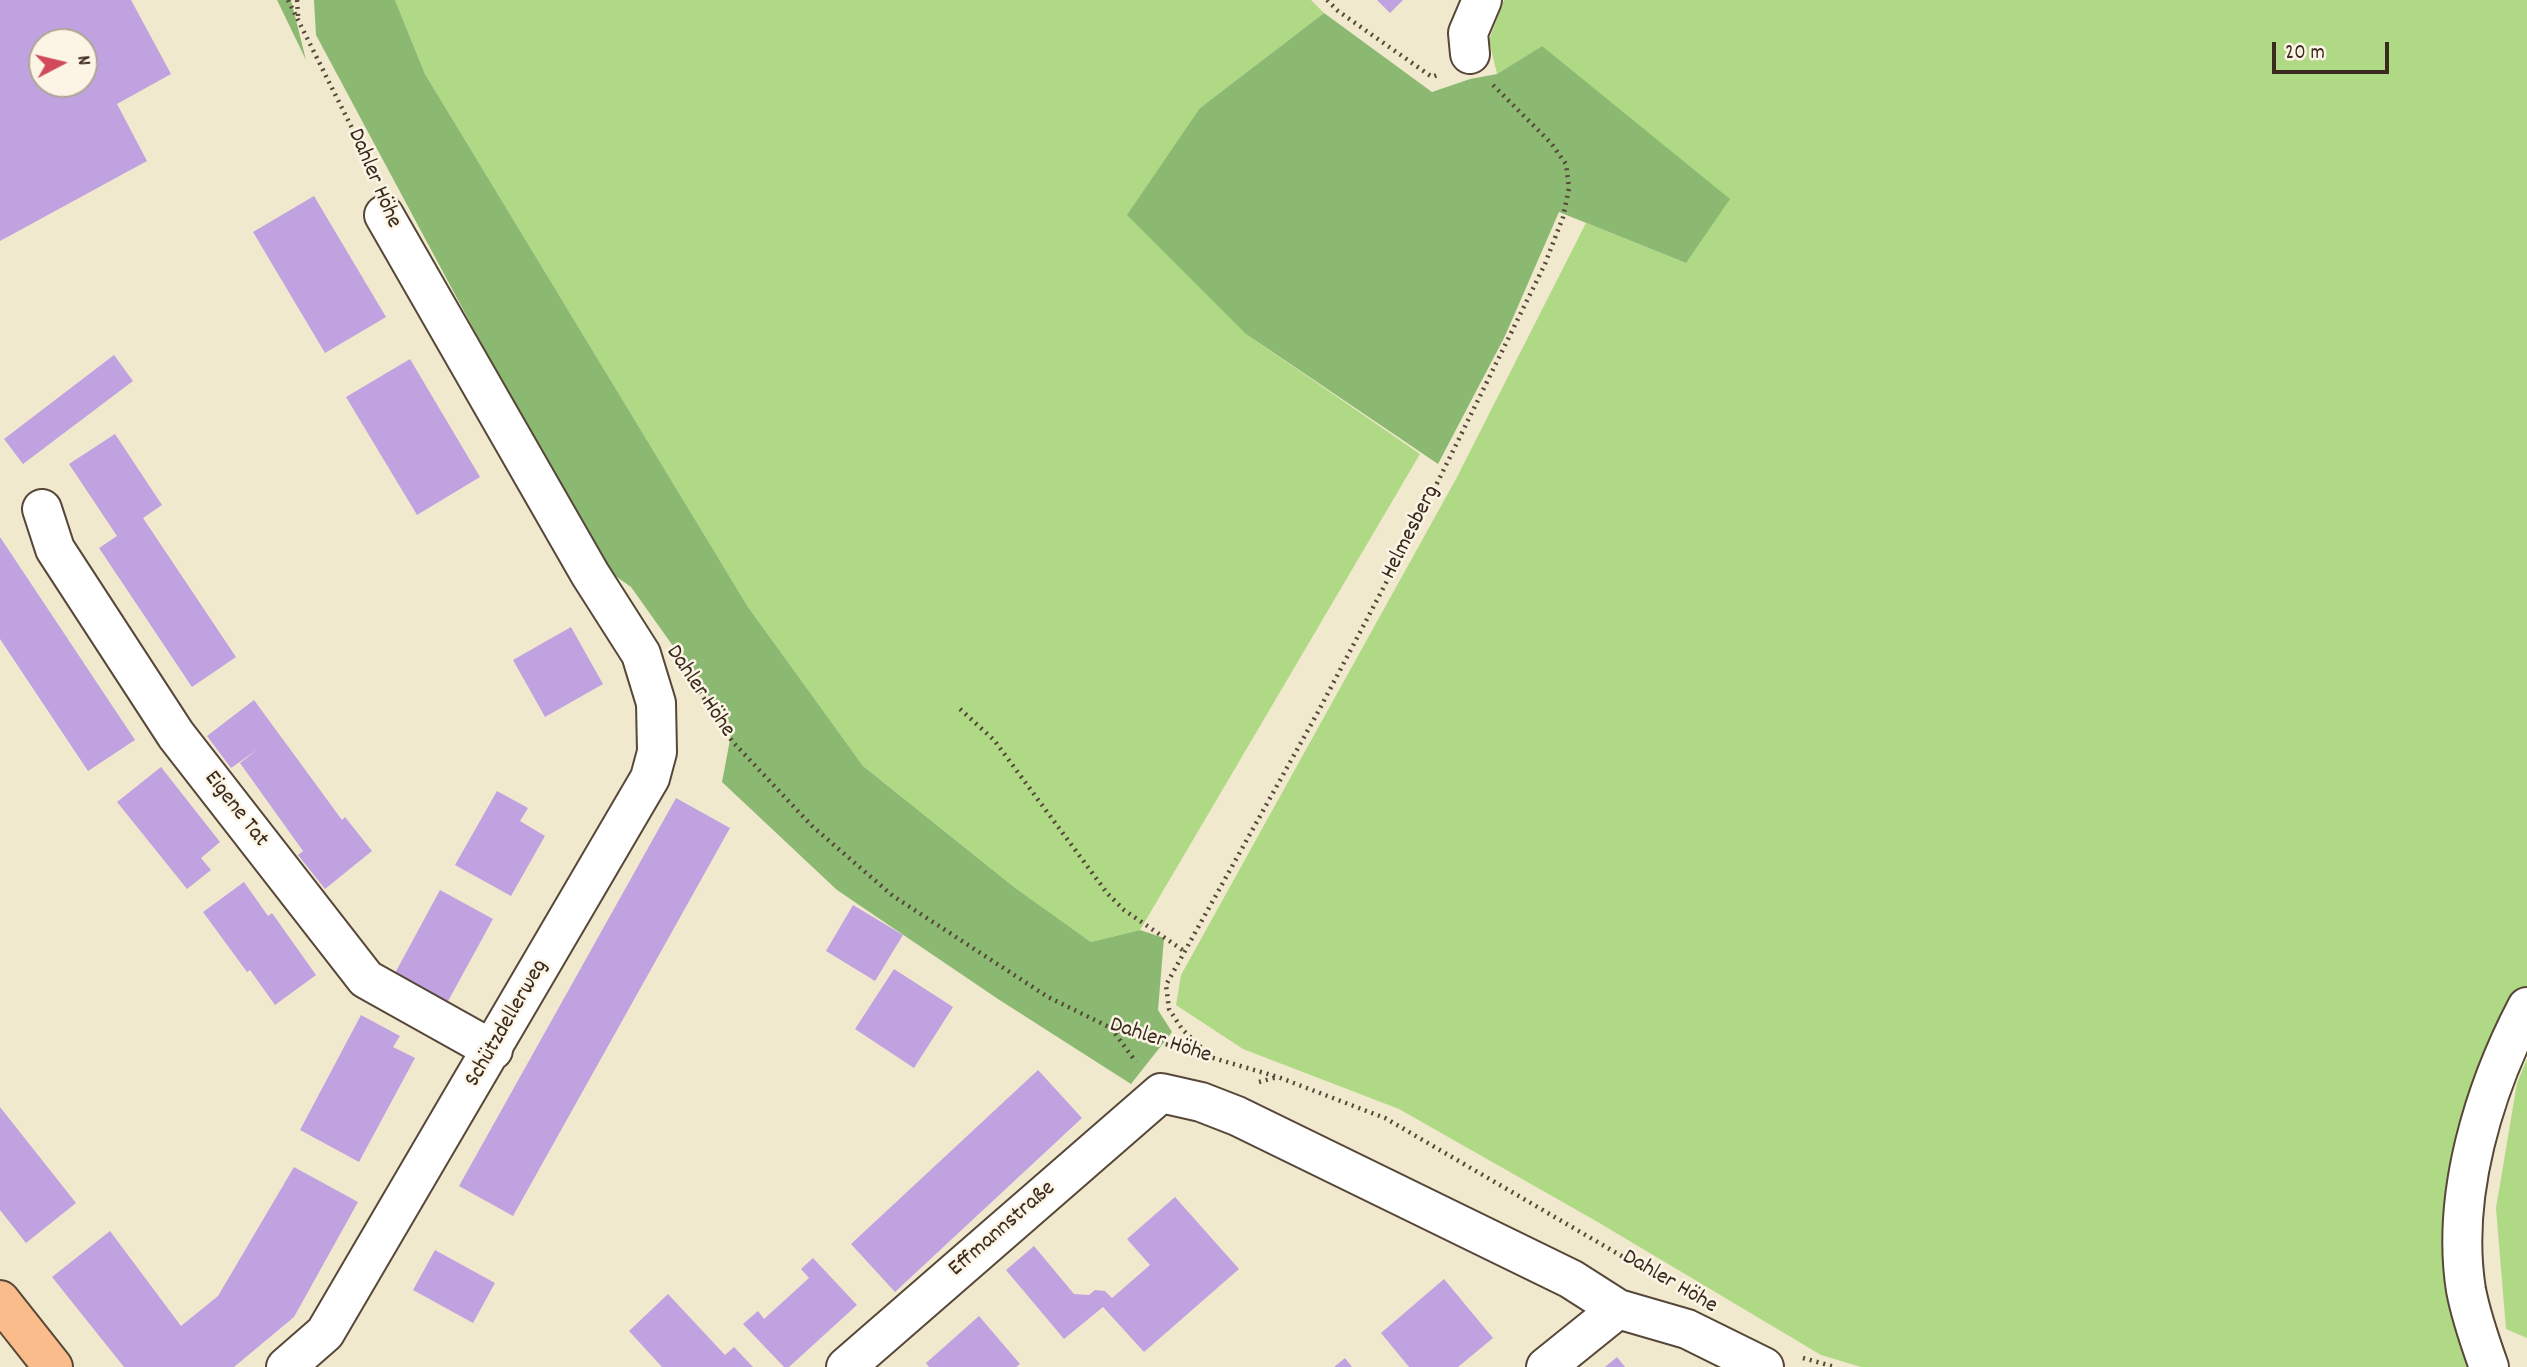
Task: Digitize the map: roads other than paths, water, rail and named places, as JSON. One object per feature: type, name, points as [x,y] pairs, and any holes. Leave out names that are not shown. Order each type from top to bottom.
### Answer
[{"type":"main road","points":[[0,1300],[53,1367]]},
{"type":"street","points":[[1470,54],[1468,33],[1482,0]]},
{"type":"street","name":"Dahler Höhe","points":[[384,215],[590,574],[641,654]]},
{"type":"street","name":"Eigene Tat","points":[[42,509],[55,549],[176,735],[366,979],[493,1050]]},
{"type":"street","name":"Schützdellerweg","points":[[286,1367],[325,1333],[650,778],[657,752],[656,703],[641,654]]},
{"type":"street","points":[[2489,1367],[2466,1290],[2462,1243],[2471,1154],[2489,1092],[2527,1007]]},
{"type":"street","name":"Dahler Höhe","points":[[1161,1093],[1201,1102],[1237,1116],[1571,1279],[1618,1309],[1780,1361]]},
{"type":"street","name":"Effmannstraße","points":[[846,1367],[1161,1093]]},
{"type":"street","points":[[1546,1367],[1618,1309]]}]
